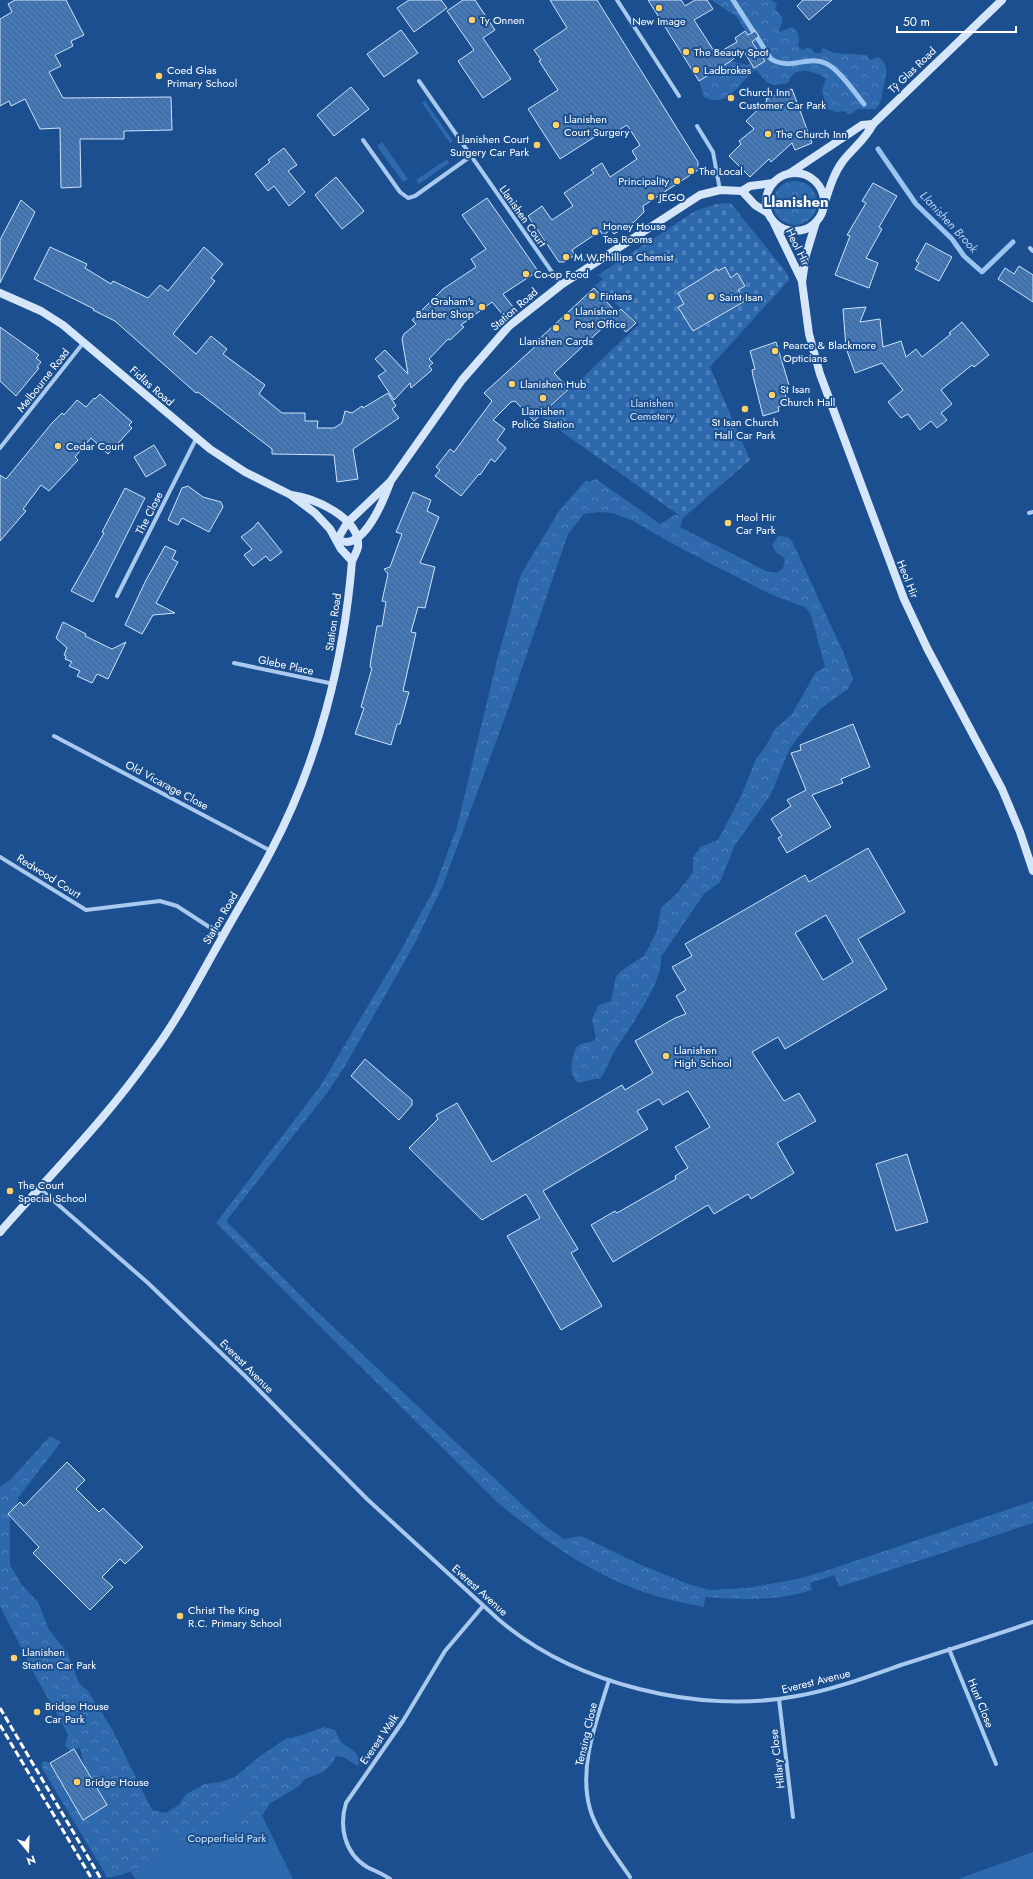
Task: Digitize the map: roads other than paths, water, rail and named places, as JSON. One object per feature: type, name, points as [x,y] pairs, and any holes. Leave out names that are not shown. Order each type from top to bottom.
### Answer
[{"type":"main road","name":"Tŷ Glas Road","points":[[824,205],[831,184],[842,162],[868,134],[873,124],[1002,0]]},
{"type":"main road","name":"Tŷ Glas Road","points":[[790,173],[862,126],[873,124]]},
{"type":"main road","points":[[742,191],[754,205],[768,213],[781,227],[794,231],[802,230],[816,222],[824,205],[823,195],[815,180],[800,173],[790,173],[778,178],[773,183],[766,195],[768,213]]},
{"type":"main road","name":"Station Road","points":[[337,540],[347,523],[390,482],[462,380],[487,348],[514,321],[561,285],[688,201],[700,195],[720,190],[742,191],[750,186],[773,183]]},
{"type":"main road","name":"Heol Hir","points":[[774,221],[802,282]]},
{"type":"main road","name":"Heol Hir","points":[[816,222],[806,255],[802,282],[809,334],[820,374],[893,573],[927,648],[1002,789],[1018,825],[1033,871]]},
{"type":"main road","name":"Fidlas Road","points":[[0,293],[40,311],[84,342],[196,439],[245,472],[291,495],[324,522],[337,540],[341,549],[352,561]]},
{"type":"main road","name":"Station Road","points":[[356,539],[362,535],[384,501],[390,482]]},
{"type":"main road","name":"Fidlas Road","points":[[291,495],[303,496],[329,507],[347,523],[356,539]]},
{"type":"main road","points":[[337,540],[347,542],[356,539],[358,546],[352,561]]},
{"type":"main road","name":"Station Road","points":[[0,1232],[110,1108],[152,1055],[185,1002],[271,851],[294,804],[329,704],[334,684],[352,561]]},
{"type":"street","points":[[617,0],[679,96]]},
{"type":"street","name":"Llanishen Court","points":[[419,81],[561,285]]},
{"type":"street","points":[[698,126],[713,152],[720,190]]},
{"type":"street","points":[[363,140],[400,192],[408,198],[418,194],[471,156]]},
{"type":"street","name":"Melbourne Road","points":[[0,448],[84,342]]},
{"type":"street","name":"The Close","points":[[117,596],[196,439]]},
{"type":"street","name":"Glebe Place","points":[[234,663],[334,684]]},
{"type":"street","name":"Old Vicarage Close","points":[[54,736],[271,851]]},
{"type":"street","name":"Redwood Court","points":[[0,857],[86,910],[160,901],[177,906],[223,936]]},
{"type":"street","name":"Everest Avenue","points":[[39,1188],[148,1283],[367,1499],[483,1606],[509,1629],[562,1661],[609,1680],[666,1694],[710,1700],[744,1702],[779,1699],[835,1687],[1033,1622]]},
{"type":"street","name":"Everest Walk","points":[[390,1879],[360,1862],[352,1853],[344,1834],[343,1814],[346,1803],[406,1716],[445,1651],[483,1606]]},
{"type":"street","name":"Hunt Close","points":[[949,1649],[996,1764]]},
{"type":"street","name":"Tensing Close","points":[[609,1680],[588,1756],[586,1785],[590,1809],[597,1826],[630,1878]]},
{"type":"street","name":"Hillary Close","points":[[779,1699],[793,1817]]},
{"type":"waterway","name":"Llanishen Brook","points":[[733,0],[771,59],[785,64],[812,61],[825,63],[841,75],[864,104]]},
{"type":"waterway","name":"Llanishen Brook","points":[[878,149],[916,204],[952,239],[964,256],[982,272],[1013,242]]},
{"type":"railway","points":[[0,1708],[101,1879]]},
{"type":"railway","points":[[0,1725],[92,1879]]},
{"type":"place","name":"New Image","points":[[659,8]]},
{"type":"place","name":"Ty Onnen","points":[[472,20]]},
{"type":"place","name":"The Beauty Spot","points":[[686,52]]},
{"type":"place","name":"Ladbrokes","points":[[696,70]]},
{"type":"place","name":"Coed Glas Primary School","points":[[159,76]]},
{"type":"place","name":"Church Inn Customer Car Park","points":[[731,98]]},
{"type":"place","name":"Llanishen Court Surgery","points":[[556,125]]},
{"type":"place","name":"The Church Inn","points":[[768,134]]},
{"type":"place","name":"Llanishen Court Surgery Car Park","points":[[537,145]]},
{"type":"place","name":"The Local","points":[[691,171]]},
{"type":"place","name":"Principality","points":[[677,181]]},
{"type":"place","name":"JEGO","points":[[651,197]]},
{"type":"place","name":"Honey House Tea Rooms","points":[[595,232]]},
{"type":"place","name":"M.W.Phillips Chemist","points":[[566,257]]},
{"type":"place","name":"Co-op Food","points":[[526,274]]},
{"type":"place","name":"Fintans","points":[[592,296]]},
{"type":"place","name":"Saint Isan","points":[[711,297]]},
{"type":"place","name":"Graham's Barber Shop","points":[[482,307]]},
{"type":"place","name":"Llanishen Post Office","points":[[567,317]]},
{"type":"place","name":"Llanishen Cards","points":[[556,328]]},
{"type":"place","name":"Pearce & Blackmore Opticians","points":[[775,351]]},
{"type":"place","name":"Llanishen Hub","points":[[512,384]]},
{"type":"place","name":"St Isan Church Hall","points":[[772,395]]},
{"type":"place","name":"Llanishen Police Station","points":[[543,398]]},
{"type":"place","name":"St Isan Church Hall Car Park","points":[[745,409]]},
{"type":"place","name":"Cedar Court","points":[[58,446]]},
{"type":"place","name":"Heol Hir Car Park","points":[[728,523]]},
{"type":"place","name":"Llanishen High School","points":[[666,1056]]},
{"type":"place","name":"The Court Special School","points":[[10,1191]]},
{"type":"place","name":"Christ The King R.C. Primary School","points":[[180,1616]]},
{"type":"place","name":"Llanishen Station Car Park","points":[[14,1658]]},
{"type":"place","name":"Bridge House Car Park","points":[[37,1712]]},
{"type":"place","name":"Bridge House","points":[[77,1782]]},
{"type":"district","name":"Llanishen","points":[[796,202]]},
{"type":"park label","name":"Llanishen Cemetery","points":[[652,409]]},
{"type":"park label","name":"Copperfield Park","points":[[227,1838]]}]
